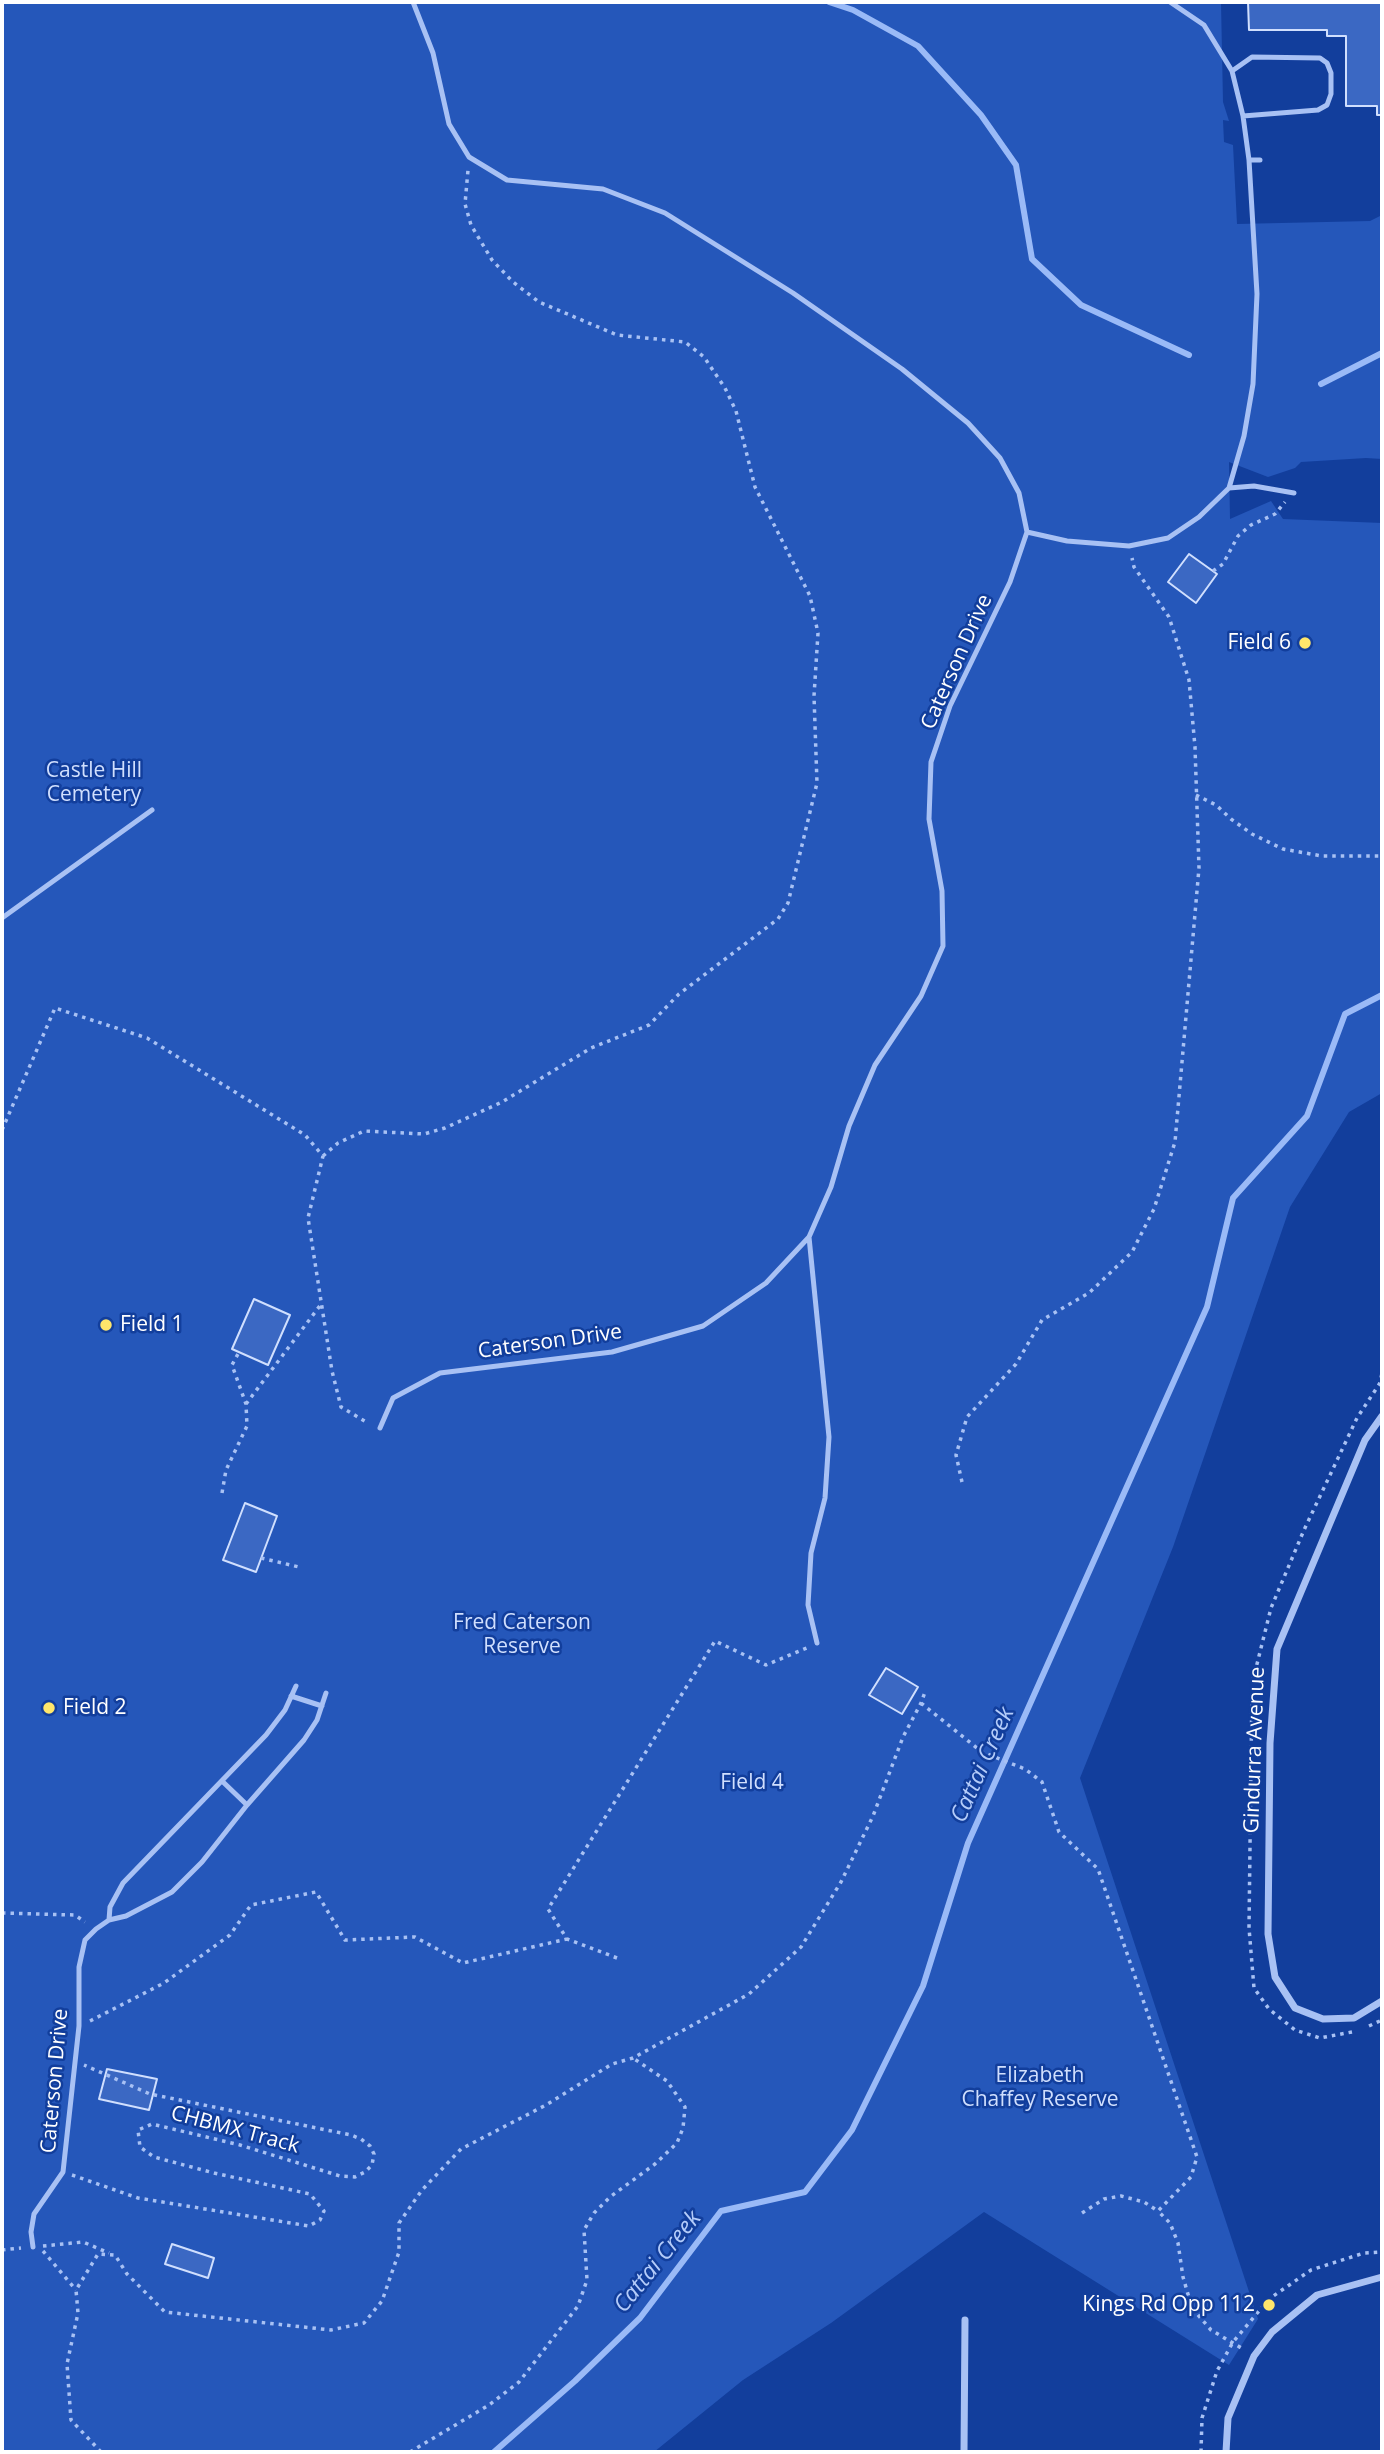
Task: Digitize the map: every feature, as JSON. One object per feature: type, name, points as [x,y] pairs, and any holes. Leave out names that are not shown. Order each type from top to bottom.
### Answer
[{"type":"street","name":"Gindurra Avenue","points":[[1382,1416],[1365,1440],[1277,1650],[1270,1743],[1268,1934],[1275,1977],[1295,2008],[1323,2018],[1354,2018],[1382,2001]]},
{"type":"street","points":[[1226,2452],[1228,2418],[1254,2356],[1272,2332],[1317,2295],[1382,2277]]},
{"type":"street","points":[[964,2452],[965,2320]]},
{"type":"lane","points":[[413,2],[433,53],[449,124],[469,157],[507,180],[603,189],[665,213],[793,293],[902,369],[968,423],[1000,458],[1019,493],[1027,532],[1067,541],[1129,546],[1168,538],[1199,517],[1228,488],[1244,436],[1252,384],[1257,294],[1249,160],[1243,116],[1232,71],[1204,25],[1170,2]]},
{"type":"lane","points":[[1232,71],[1252,57],[1320,58],[1327,63],[1331,73],[1331,94],[1327,104],[1318,110],[1243,116]]},
{"type":"lane","points":[[1249,160],[1260,160]]},
{"type":"lane","points":[[1228,488],[1254,486],[1294,493]]},
{"type":"lane","name":"Caterson Drive","points":[[380,1428],[393,1398],[440,1373],[612,1352],[703,1326],[766,1283],[809,1237],[831,1187],[849,1126],[875,1065],[921,996],[943,946],[942,891],[929,819],[931,762],[950,706],[1010,582],[1027,532]]},
{"type":"lane","points":[[2,918],[152,810]]},
{"type":"lane","points":[[809,1237],[829,1437],[825,1498],[811,1553],[808,1605],[817,1643]]},
{"type":"lane","points":[[109,1920],[110,1907],[123,1883],[278,1721],[296,1686]]},
{"type":"lane","name":"Caterson Drive","points":[[33,2248],[31,2232],[34,2214],[63,2172],[79,2026],[79,1967],[85,1940],[109,1920],[126,1916],[172,1892],[202,1862],[303,1740],[317,1720],[326,1693]]},
{"type":"lane","points":[[291,1696],[322,1706]]},
{"type":"lane","points":[[222,1781],[247,1805]]},
{"type":"path","points":[[380,1428],[341,1407],[332,1371],[308,1218],[323,1156],[338,1143],[364,1132],[424,1134],[445,1128],[502,1102],[591,1048],[649,1025],[679,994],[778,919],[788,903],[817,783],[814,696],[818,633],[810,596],[755,487],[736,411],[725,388],[704,357],[685,342],[617,335],[539,302],[513,282],[492,260],[471,225],[465,204],[469,157]]},
{"type":"path","points":[[1213,571],[1223,564],[1238,536],[1265,517],[1275,514],[1294,493]]},
{"type":"path","points":[[962,1482],[956,1455],[967,1417],[1016,1364],[1042,1320],[1089,1293],[1132,1252],[1154,1209],[1175,1142],[1199,868],[1195,747],[1189,680],[1170,617],[1134,567],[1129,546]]},
{"type":"path","points":[[1196,795],[1216,804],[1252,834],[1283,849],[1322,856],[1382,856]]},
{"type":"path","points":[[2,1130],[55,1008],[147,1038],[305,1135],[323,1156]]},
{"type":"path","points":[[246,1404],[322,1303]]},
{"type":"path","points":[[222,1493],[226,1470],[247,1426],[246,1404],[232,1365],[239,1352]]},
{"type":"path","points":[[1382,1373],[1380,1383],[1357,1418],[1345,1443],[1271,1608],[1252,1684],[1249,1928],[1254,1988],[1269,2010],[1295,2030],[1320,2038],[1357,2031],[1382,2020]]},
{"type":"path","points":[[261,1558],[299,1567]]},
{"type":"path","points":[[567,1939],[548,1909],[715,1641],[766,1665],[817,1643]]},
{"type":"path","points":[[101,2452],[71,2420],[67,2364],[78,2313],[76,2290],[39,2247],[83,2242],[114,2255],[127,2274],[165,2312],[331,2330],[364,2323],[382,2301],[399,2252],[399,2223],[422,2190],[461,2149],[546,2105],[612,2064],[633,2058],[749,1994],[801,1947],[841,1882],[873,1816],[903,1737],[922,1703],[925,1692]]},
{"type":"path","points":[[922,1703],[982,1752],[1025,1769],[1042,1782],[1059,1832],[1098,1869],[1197,2157],[1191,2177],[1158,2211]]},
{"type":"path","points":[[79,2026],[164,1983],[230,1935],[251,1905],[316,1892],[345,1940],[415,1937],[463,1963],[567,1939],[617,1958]]},
{"type":"path","points":[[2,1913],[75,1914],[96,1929]]},
{"type":"path","points":[[410,2452],[489,2405],[519,2382],[578,2306],[587,2280],[584,2230],[594,2213],[677,2143],[683,2128],[685,2107],[667,2081],[633,2058]]},
{"type":"path","name":"CHBMX Track","points":[[63,2172],[127,2195],[302,2226],[317,2224],[323,2216],[322,2206],[310,2194],[153,2157],[140,2147],[138,2130],[152,2123],[240,2145],[340,2176],[355,2177],[365,2172],[372,2165],[374,2154],[370,2146],[351,2135],[150,2094],[76,2062]]},
{"type":"path","points":[[1082,2213],[1104,2199],[1121,2196],[1144,2202],[1158,2211],[1170,2223],[1178,2243],[1183,2277],[1192,2308],[1210,2330],[1254,2356]]},
{"type":"path","points":[[2,2250],[33,2248]]},
{"type":"path","points":[[76,2290],[98,2254],[114,2255]]},
{"type":"green space","name":"Fred Caterson Reserve","points":[[2,2],[1221,2],[1223,102],[1229,121],[1223,120],[1224,142],[1233,145],[1237,224],[1370,221],[1382,215],[1382,459],[1301,462],[1295,468],[1268,477],[1229,462],[1230,519],[1271,501],[1283,519],[1382,523],[1382,1093],[1349,1112],[1290,1207],[1173,1547],[1080,1778],[1258,2319],[1229,2365],[984,2212],[831,2323],[743,2380],[654,2452],[2,2452]]},
{"type":"building","points":[[1248,2],[1382,2],[1382,115],[1377,115],[1377,106],[1346,106],[1346,36],[1327,36],[1327,30],[1249,30]]},
{"type":"building","points":[[1189,554],[1217,574],[1196,603],[1168,582]]},
{"type":"building","points":[[254,1299],[290,1315],[268,1365],[232,1349]]},
{"type":"building","points":[[245,1503],[277,1516],[256,1572],[223,1560]]},
{"type":"building","points":[[886,1668],[918,1687],[902,1714],[869,1695]]},
{"type":"building","points":[[107,2069],[157,2079],[149,2110],[99,2099]]},
{"type":"building","points":[[172,2244],[214,2258],[208,2278],[165,2264]]},
{"type":"waterway","points":[[829,2],[853,10],[918,46],[981,115],[1016,165],[1032,259],[1081,305],[1189,355]]},
{"type":"waterway","points":[[1321,384],[1382,353]]},
{"type":"waterway","name":"Cattai Creek","points":[[494,2452],[575,2381],[640,2318],[721,2211],[805,2192],[852,2130],[923,1986],[968,1843],[1207,1307],[1233,1198],[1307,1116],[1345,1014],[1382,995]]},
{"type":"place","name":"Field 6","points":[[1305,643]]},
{"type":"place","name":"Field 1","points":[[106,1325]]},
{"type":"place","name":"Field 2","points":[[49,1708]]},
{"type":"place","name":"Kings Rd Opp 112","points":[[1269,2305]]},
{"type":"park label","name":"Castle Hill Cemetery","points":[[94,783]]},
{"type":"park label","name":"Field 4","points":[[752,1783]]},
{"type":"park label","name":"Elizabeth Chaffey Reserve","points":[[1040,2088]]}]
